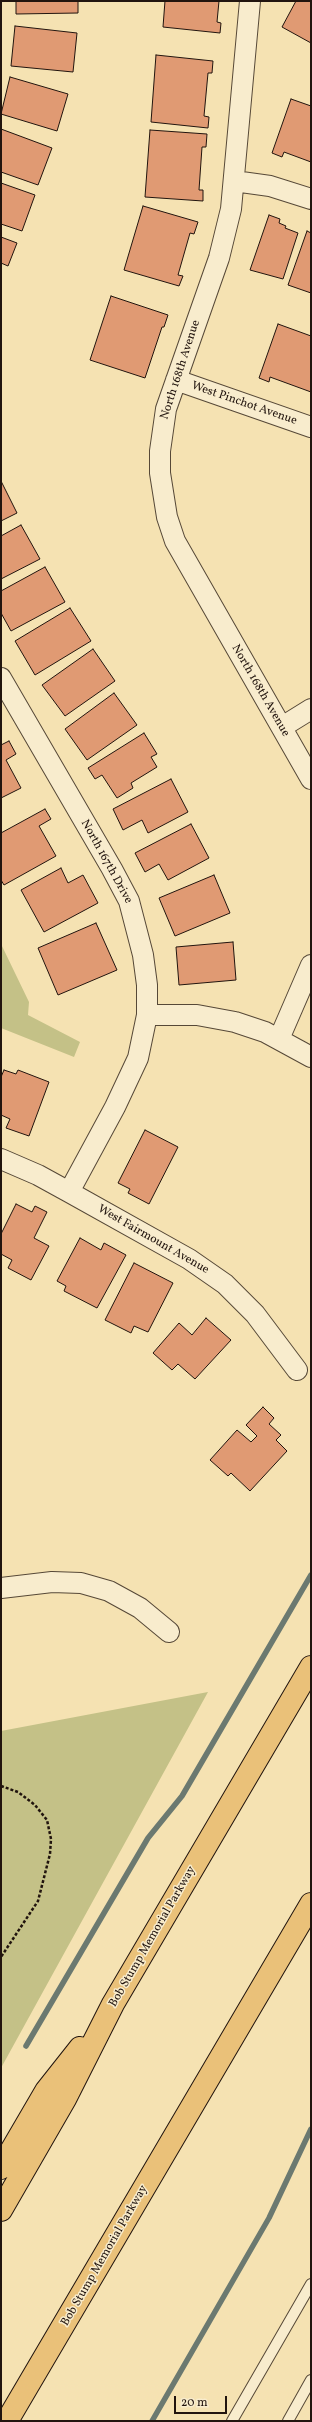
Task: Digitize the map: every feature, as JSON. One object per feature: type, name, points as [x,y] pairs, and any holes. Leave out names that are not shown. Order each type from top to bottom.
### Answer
[{"type":"highway","name":"Bob Stump Memorial Parkway","points":[[1,2210],[65,2099],[113,2004],[311,1667]]},
{"type":"highway","name":"Bob Stump Memorial Parkway","points":[[10,2418],[311,1904]]},
{"type":"highway","points":[[1,2168],[46,2091],[113,2004]]},
{"type":"street","name":"North 168th Avenue","points":[[250,1],[234,181],[226,233],[219,258],[166,409],[160,451],[162,488],[167,517],[183,554],[311,779]]},
{"type":"street","points":[[234,181],[270,186],[311,199]]},
{"type":"street","name":"West Pinchot Avenue","points":[[176,380],[311,427]]},
{"type":"street","name":"North 167th Drive","points":[[1,678],[129,901],[144,955],[147,985],[147,1015],[144,1037],[130,1077],[69,1192]]},
{"type":"street","points":[[282,727],[311,709]]},
{"type":"street","points":[[279,1039],[311,965]]},
{"type":"street","points":[[147,1015],[216,1018],[252,1027],[279,1039],[311,1057]]},
{"type":"street","name":"West Fairmount Avenue","points":[[1,1159],[69,1192],[188,1258],[225,1284],[255,1314],[297,1370]]},
{"type":"street","points":[[1,1588],[52,1582],[81,1583],[109,1590],[140,1608],[169,1632]]},
{"type":"lane","points":[[234,2420],[311,2284]]},
{"type":"lane","points":[[288,2421],[311,2380]]},
{"type":"path","points":[[1,1786],[18,1792],[36,1805],[46,1820],[51,1839],[50,1854],[38,1901],[31,1915],[1,1957]]},
{"type":"shaded area","points":[[1,944],[29,1002],[28,1015],[80,1042],[74,1057],[1,1028]]},
{"type":"shaded area","points":[[208,1692],[1,2068],[1,1731]]},
{"type":"building","points":[[16,1],[78,1],[78,13],[16,14]]},
{"type":"building","points":[[165,1],[219,1],[217,22],[221,23],[220,33],[163,27]]},
{"type":"building","points":[[296,1],[311,1],[311,43],[282,27]]},
{"type":"building","points":[[15,26],[77,33],[73,72],[11,66]]},
{"type":"building","points":[[156,55],[213,61],[212,73],[208,73],[204,116],[209,117],[208,128],[151,122]]},
{"type":"building","points":[[10,77],[68,94],[57,131],[1,114]]},
{"type":"building","points":[[291,99],[311,106],[311,162],[284,152],[282,157],[272,153]]},
{"type":"building","points":[[1,129],[52,148],[38,185],[1,172]]},
{"type":"building","points":[[150,130],[207,134],[206,147],[202,147],[199,190],[203,190],[203,201],[145,197]]},
{"type":"building","points":[[1,183],[35,195],[22,231],[1,224]]},
{"type":"building","points":[[143,206],[198,222],[194,234],[190,233],[178,275],[183,276],[179,286],[124,270]]},
{"type":"building","points":[[269,215],[280,219],[279,223],[286,226],[285,228],[298,233],[283,279],[250,270]]},
{"type":"building","points":[[307,231],[311,233],[311,293],[288,285]]},
{"type":"building","points":[[1,237],[17,243],[8,266],[1,263]]},
{"type":"building","points":[[111,296],[168,315],[164,327],[162,327],[145,378],[90,360]]},
{"type":"building","points":[[278,324],[311,336],[311,392],[270,377],[269,382],[259,378]]},
{"type":"building","points":[[1,481],[17,513],[1,521]]},
{"type":"building","points":[[21,525],[40,559],[1,579],[1,536]]},
{"type":"building","points":[[45,567],[65,602],[11,631],[1,613],[1,591]]},
{"type":"building","points":[[70,608],[91,641],[35,675],[15,641]]},
{"type":"building","points":[[93,649],[115,681],[65,716],[42,685]]},
{"type":"building","points":[[114,693],[137,725],[87,760],[65,729]]},
{"type":"building","points":[[144,733],[157,754],[151,757],[157,767],[131,783],[133,788],[117,798],[102,775],[95,779],[88,768]]},
{"type":"building","points":[[9,741],[16,754],[6,760],[21,788],[1,798],[1,745]]},
{"type":"building","points":[[171,779],[188,812],[148,833],[142,820],[123,830],[113,809]]},
{"type":"building","points":[[45,809],[51,819],[39,826],[56,856],[4,885],[1,880],[1,833]]},
{"type":"building","points":[[191,824],[209,858],[168,880],[159,864],[145,872],[135,853]]},
{"type":"building","points":[[61,868],[68,883],[83,875],[98,903],[44,932],[21,890]]},
{"type":"building","points":[[214,875],[230,913],[175,936],[159,898]]},
{"type":"building","points":[[96,923],[117,970],[58,995],[38,948]]},
{"type":"building","points":[[233,942],[236,980],[179,985],[176,947]]},
{"type":"building","points":[[4,1070],[16,1074],[18,1070],[49,1082],[29,1136],[6,1128],[10,1119],[1,1115],[1,1077]]},
{"type":"building","points":[[145,1130],[178,1147],[149,1204],[128,1193],[130,1189],[118,1183]]},
{"type":"building","points":[[16,1204],[32,1212],[35,1206],[47,1212],[34,1238],[49,1246],[31,1280],[8,1268],[12,1260],[1,1254],[1,1234]]},
{"type":"building","points":[[80,1238],[101,1250],[104,1243],[126,1255],[97,1308],[64,1291],[66,1286],[57,1281]]},
{"type":"building","points":[[134,1263],[173,1283],[148,1332],[134,1326],[131,1333],[105,1320]]},
{"type":"building","points":[[206,1318],[231,1340],[195,1379],[178,1364],[172,1370],[153,1353],[179,1323],[192,1335]]},
{"type":"building","points":[[263,1407],[274,1418],[269,1424],[281,1435],[276,1440],[287,1451],[250,1491],[231,1473],[228,1476],[210,1460],[237,1430],[251,1442],[257,1436],[246,1425]]},
{"type":"waterway","points":[[26,2046],[148,1838],[182,1796],[311,1575]]},
{"type":"waterway","points":[[152,2421],[269,2218],[311,2129]]}]
